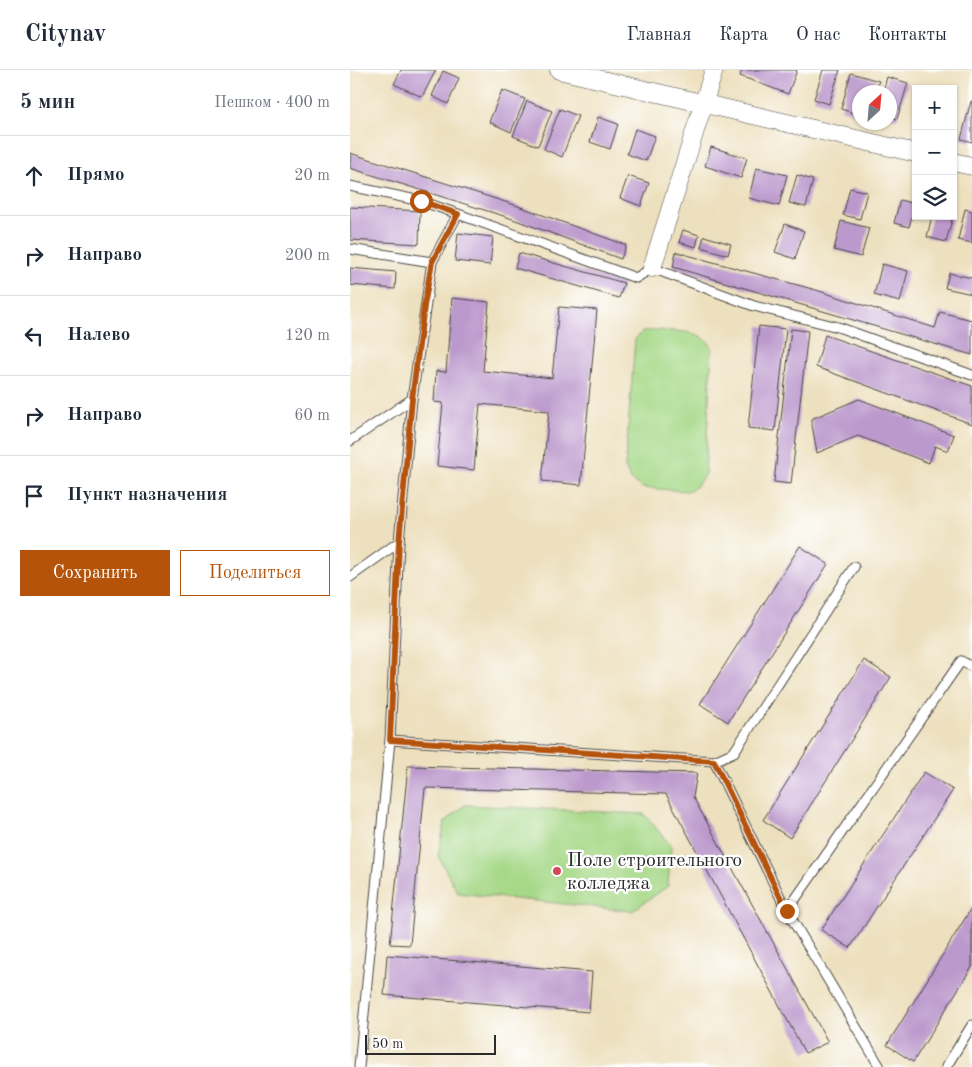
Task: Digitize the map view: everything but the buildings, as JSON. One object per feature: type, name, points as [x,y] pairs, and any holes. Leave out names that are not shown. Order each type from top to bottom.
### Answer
[{"type":"street","points":[[559,70],[912,152]]},
{"type":"street","points":[[652,268],[702,103],[714,70]]},
{"type":"street","points":[[957,163],[972,166]]},
{"type":"lane","points":[[350,186],[421,201],[636,278],[652,268],[754,306],[838,327],[972,376]]},
{"type":"lane","points":[[359,1067],[390,740],[399,542],[412,399],[424,306],[432,262],[458,214]]},
{"type":"lane","points":[[350,249],[432,262]]},
{"type":"lane","points":[[350,441],[412,399]]},
{"type":"lane","points":[[350,577],[399,542]]},
{"type":"lane","points":[[390,740],[714,761],[734,752],[854,567]]},
{"type":"lane","points":[[787,911],[961,661],[972,668]]},
{"type":"lane","points":[[714,761],[787,911],[880,1067]]},
{"type":"lane","points":[[946,1067],[972,1025]]},
{"type":"green space","points":[[658,330],[695,334],[702,337],[712,347],[705,474],[696,487],[687,491],[643,488],[632,481],[625,468],[635,339],[643,331]]},
{"type":"green space","name":"Поле строительного колледжа","points":[[465,805],[644,814],[671,846],[668,886],[632,911],[458,893],[438,856],[445,822]]},
{"type":"place","name":"Поле строительного колледжа","points":[[557,871]]},
{"type":"route","points":[[421,201],[458,214],[432,262],[424,306],[412,399],[399,542],[390,740],[714,761],[787,911]]}]
